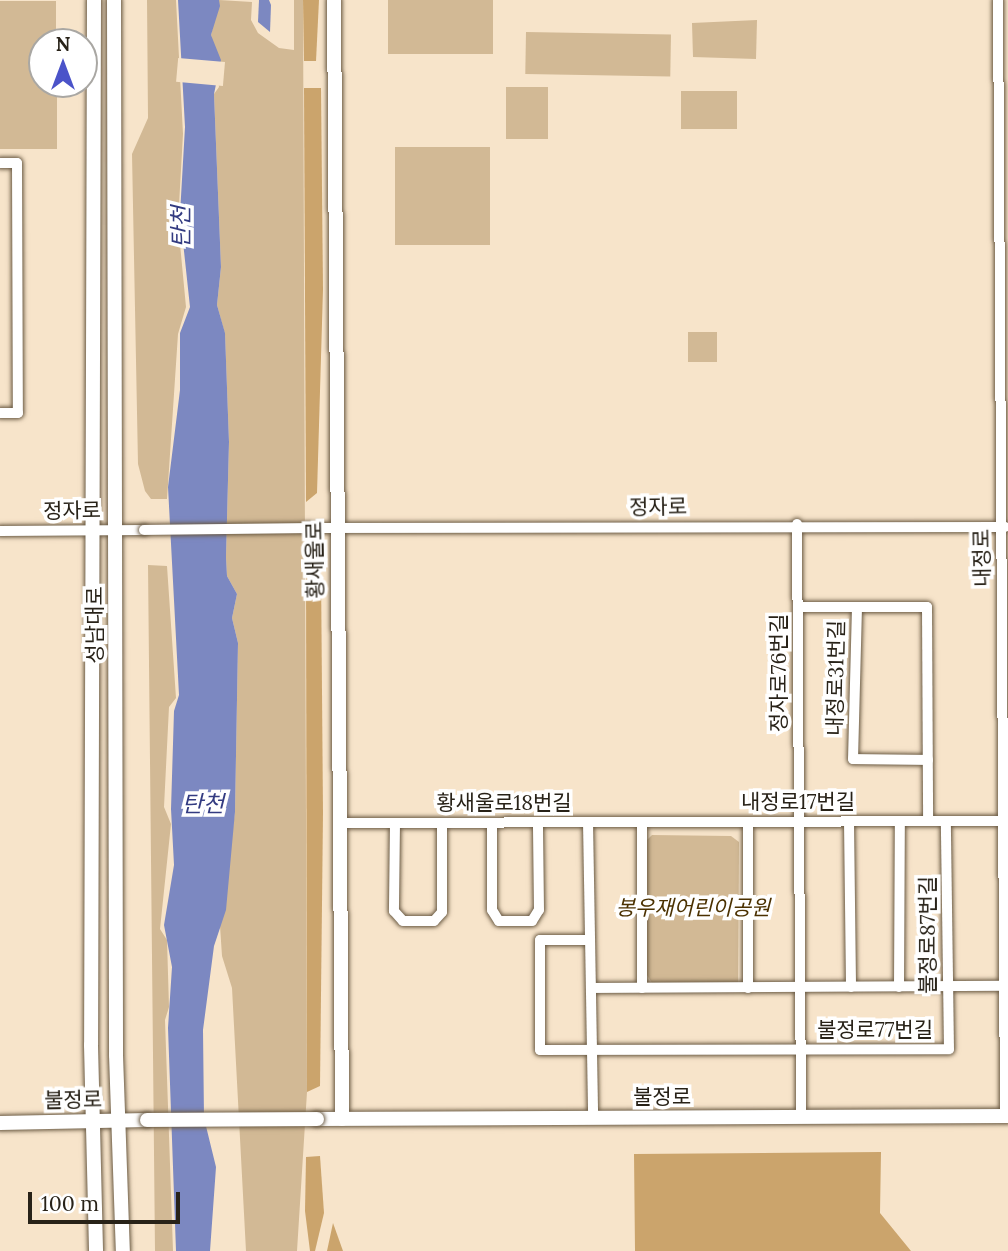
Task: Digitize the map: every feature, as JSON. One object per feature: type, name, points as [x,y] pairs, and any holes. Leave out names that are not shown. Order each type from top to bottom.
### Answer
[{"type":"main road","name":"성남대로","points":[[94,0],[96,1251]]},
{"type":"main road","name":"성남대로","points":[[114,0],[119,1121],[123,1251]]},
{"type":"main road","name":"황새울로","points":[[334,0],[335,528],[342,1119]]},
{"type":"main road","name":"불정로","points":[[0,1123],[1007,1116]]},
{"type":"street","name":"내정로","points":[[998,0],[1004,527],[1003,986],[1007,1116]]},
{"type":"street","points":[[0,163],[17,163],[18,413],[0,413]]},
{"type":"street","name":"정자로","points":[[0,531],[797,524],[1004,527]]},
{"type":"street","name":"정자로76번길","points":[[797,524],[799,821]]},
{"type":"street","name":"내정로31번길","points":[[798,607],[857,607],[926,607],[928,760],[853,759],[857,607]]},
{"type":"street","points":[[928,760],[928,821]]},
{"type":"street","name":"불정로77번길","points":[[799,821],[801,1117]]},
{"type":"street","points":[[849,821],[851,987]]},
{"type":"street","points":[[899,986],[900,821]]},
{"type":"street","name":"불정로87번길","points":[[946,821],[948,1049]]},
{"type":"street","name":"내정로17번길","points":[[668,822],[1005,821]]},
{"type":"street","points":[[492,823],[492,910],[499,921],[532,921],[539,909],[538,822]]},
{"type":"street","points":[[588,822],[593,1118]]},
{"type":"street","points":[[642,822],[642,988]]},
{"type":"street","name":"황새울로18번길","points":[[340,823],[668,822]]},
{"type":"street","points":[[748,822],[748,988]]},
{"type":"street","points":[[395,823],[394,911],[403,921],[434,921],[442,912],[442,823]]},
{"type":"street","points":[[590,940],[540,940],[540,1051],[801,1050]]},
{"type":"street","points":[[591,988],[1003,986]]},
{"type":"street","name":"불정로77번길","points":[[801,1050],[948,1049]]},
{"type":"green space","points":[[147,0],[176,0],[183,134],[178,223],[186,307],[178,334],[167,499],[151,499],[145,491],[138,464],[132,154],[148,118]]},
{"type":"green space","points":[[219,0],[252,2],[251,20],[258,33],[279,48],[294,50],[294,0],[303,0],[307,1092],[297,1251],[246,1251],[232,988],[222,956],[220,926],[235,812],[238,643],[232,618],[237,594],[227,576],[229,442],[225,334],[217,305],[221,267],[214,94],[219,87],[211,35]]},
{"type":"green space","points":[[388,0],[493,0],[493,54],[388,54]]},
{"type":"green space","points":[[0,1],[56,1],[56,28],[28,28],[28,98],[57,98],[57,149],[0,149]]},
{"type":"green space","points":[[757,20],[756,59],[693,57],[692,23]]},
{"type":"green space","points":[[526,32],[671,35],[670,77],[525,74]]},
{"type":"green space","points":[[506,87],[548,87],[548,139],[506,139]]},
{"type":"green space","points":[[681,91],[737,91],[737,129],[681,129]]},
{"type":"green space","points":[[395,147],[490,147],[490,245],[395,245]]},
{"type":"green space","points":[[688,332],[717,332],[717,362],[688,362]]},
{"type":"green space","points":[[148,565],[167,566],[176,698],[169,707],[164,807],[171,824],[160,929],[167,940],[169,1007],[165,1020],[173,1251],[155,1251]]},
{"type":"green space","name":"봉우재어린이공원","points":[[652,835],[731,836],[739,842],[738,988],[652,983],[647,975],[647,840]]},
{"type":"shaded area","points":[[303,0],[319,0],[316,61],[304,61]]},
{"type":"shaded area","points":[[304,88],[321,88],[323,289],[317,493],[306,502]]},
{"type":"shaded area","points":[[306,557],[321,570],[323,813],[320,1086],[307,1092]]},
{"type":"shaded area","points":[[881,1152],[880,1213],[911,1251],[635,1251],[634,1154]]},
{"type":"shaded area","points":[[320,1156],[324,1213],[315,1251],[310,1251],[305,1211],[306,1157]]},
{"type":"shaded area","points":[[333,1223],[343,1251],[327,1251]]},
{"type":"water","name":"탄천","points":[[178,0],[219,0],[220,6],[211,35],[221,60],[214,94],[221,267],[217,305],[225,333],[229,442],[227,576],[237,594],[232,618],[238,643],[235,812],[226,910],[214,946],[203,1030],[204,1118],[216,1167],[210,1251],[176,1251],[168,1028],[172,967],[164,925],[174,865],[171,809],[174,711],[179,695],[168,487],[180,390],[180,333],[190,307],[180,214],[185,127]]},
{"type":"water","points":[[259,0],[269,0],[271,5],[270,32],[258,22]]},
{"type":"pier","points":[[178,58],[225,62],[223,86],[176,82]]}]
